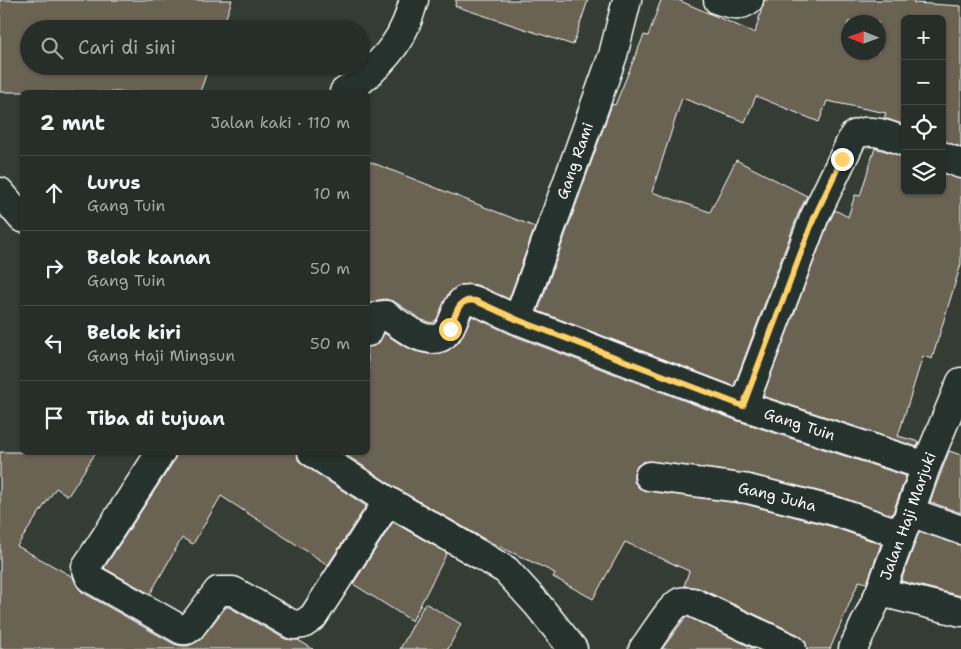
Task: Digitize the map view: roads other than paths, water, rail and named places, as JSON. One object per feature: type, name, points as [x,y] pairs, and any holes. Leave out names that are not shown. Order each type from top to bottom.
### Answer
[{"type":"street","points":[[370,72],[384,58],[405,27],[414,0]]},
{"type":"street","name":"Gang Rami","points":[[518,320],[613,54],[627,0]]},
{"type":"street","points":[[718,0],[736,5],[750,0]]},
{"type":"street","points":[[347,90],[366,75]]},
{"type":"street","points":[[743,406],[814,218],[854,135],[860,132],[879,133],[901,141]]},
{"type":"street","points":[[946,158],[961,164]]},
{"type":"street","points":[[0,192],[20,216]]},
{"type":"street","name":"Gang Tuin","points":[[370,328],[375,317],[380,315],[386,316],[418,336],[439,337],[450,329],[460,304],[468,299],[743,406],[926,466]]},
{"type":"street","name":"Jalan Haji Marjuki","points":[[853,649],[880,592],[926,466],[961,382]]},
{"type":"street","points":[[159,455],[86,567],[86,572],[90,578],[182,630],[187,630],[191,627],[218,591],[232,591],[293,625],[303,624],[313,617],[388,501]]},
{"type":"street","points":[[317,455],[388,501],[506,570],[537,604],[573,649]]},
{"type":"street","name":"Gang Juha","points":[[649,476],[748,488],[834,511],[961,530]]},
{"type":"street","points":[[880,592],[961,612]]},
{"type":"street","points":[[643,649],[670,612],[680,602],[685,601],[692,602],[792,649]]}]
